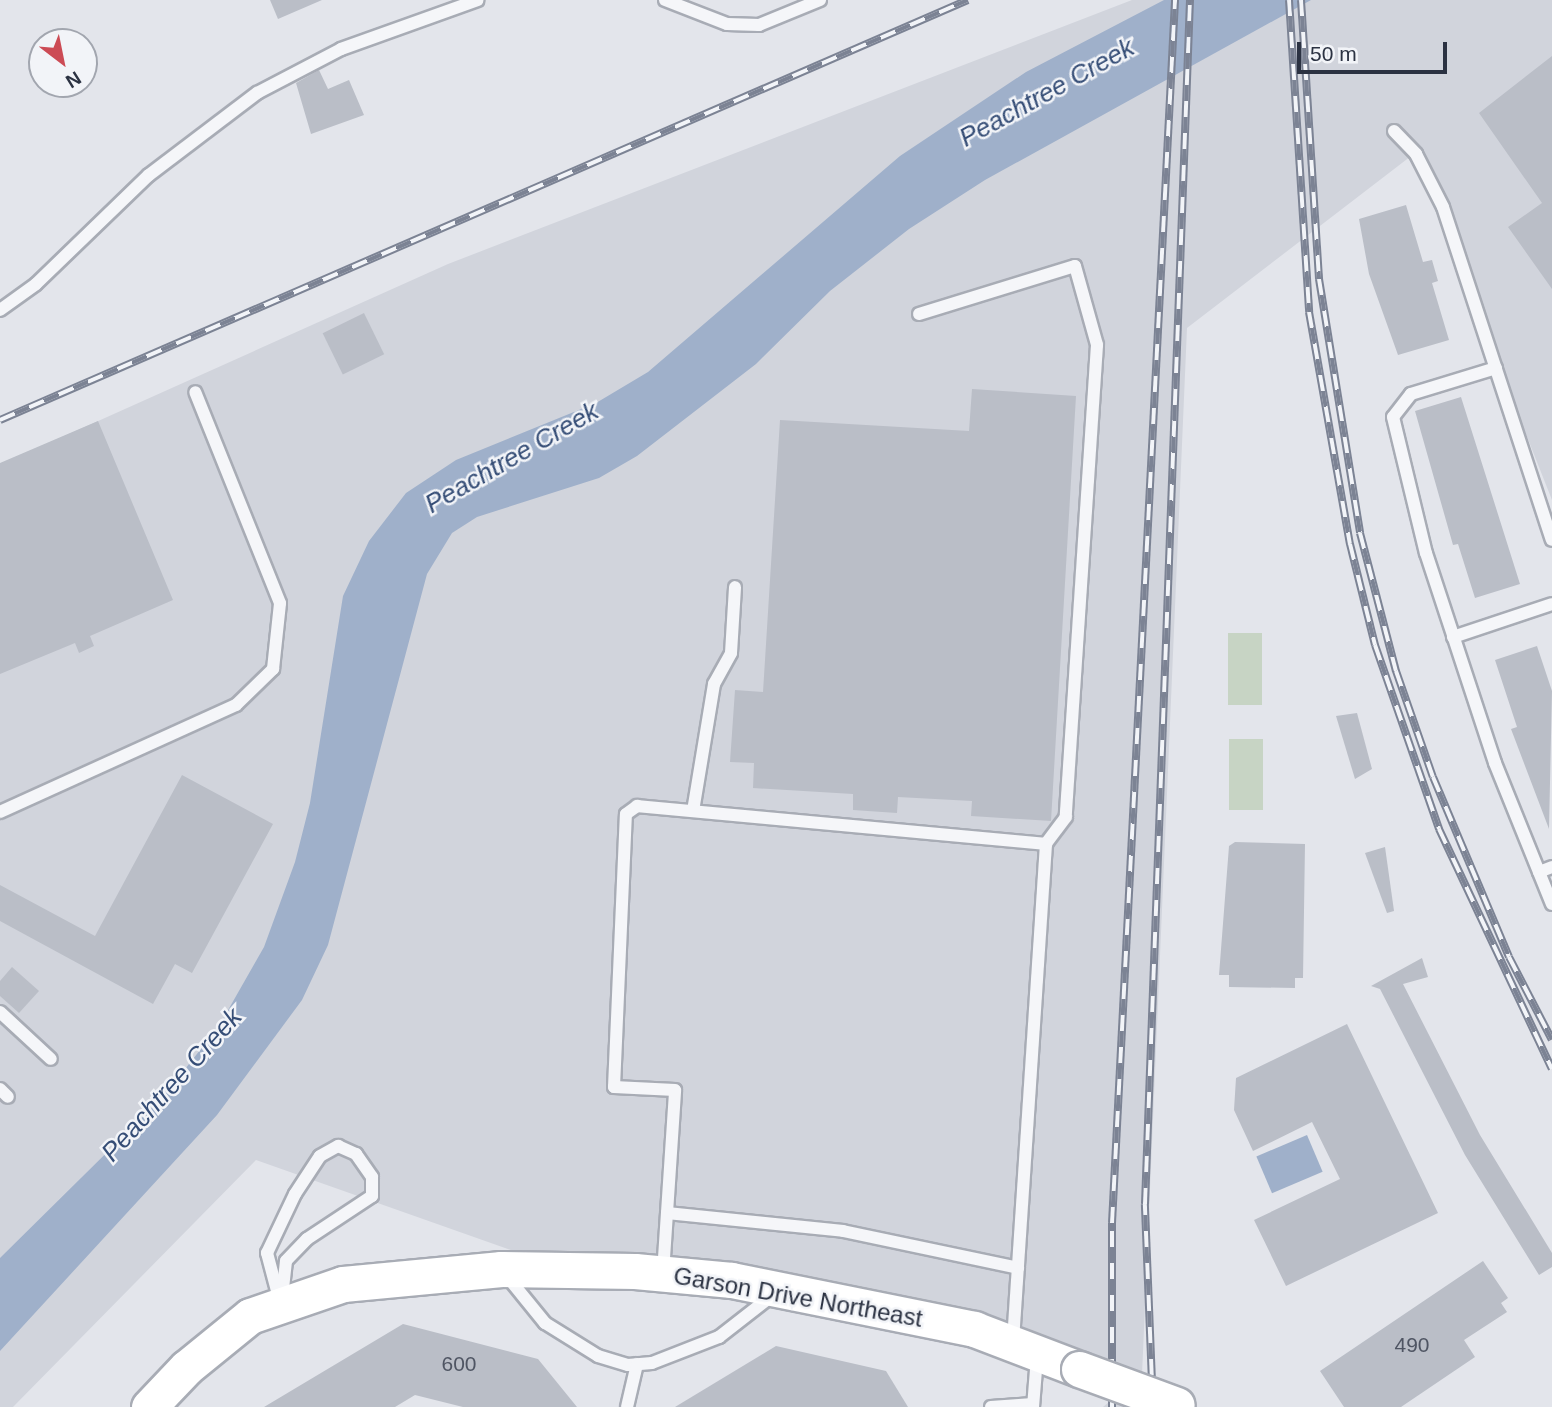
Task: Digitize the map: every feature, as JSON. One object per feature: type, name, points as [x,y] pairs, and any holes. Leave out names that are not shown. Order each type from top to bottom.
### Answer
[{"type":"main road","name":"Garson Drive Northeast","points":[[149,1407],[186,1368],[250,1317],[343,1284],[501,1269],[663,1273],[779,1290],[974,1329],[1178,1406]]},
{"type":"lane","points":[[0,310],[36,284],[149,175],[257,93],[341,49],[478,0]]},
{"type":"lane","points":[[664,0],[727,24],[759,25],[820,0]]},
{"type":"lane","points":[[1394,131],[1416,154],[1435,187],[1552,540]]},
{"type":"lane","points":[[919,313],[1074,266],[1097,345],[1066,817],[1046,844],[1018,1268],[1033,1405],[991,1407]]},
{"type":"lane","points":[[1496,368],[1411,394],[1393,417],[1426,553],[1453,637],[1552,904]]},
{"type":"lane","points":[[0,812],[236,705],[273,669],[280,604],[195,392]]},
{"type":"lane","points":[[693,811],[714,684],[731,653],[735,587]]},
{"type":"lane","points":[[1453,637],[1552,604]]},
{"type":"lane","points":[[663,1273],[675,1090],[614,1087],[626,814],[636,806],[1046,844]]},
{"type":"lane","points":[[1539,872],[1552,867]]},
{"type":"lane","points":[[0,1012],[51,1059]]},
{"type":"lane","points":[[338,1146],[356,1154],[372,1177],[372,1196],[307,1239],[286,1261],[281,1306],[267,1253],[295,1194],[320,1156],[338,1146]]},
{"type":"lane","points":[[667,1213],[843,1231],[1018,1268]]},
{"type":"lane","points":[[501,1269],[545,1323],[598,1356],[637,1364],[719,1337],[779,1290]]},
{"type":"lane","points":[[621,1407],[631,1403],[637,1364]]},
{"type":"shaded area","points":[[1132,0],[1552,0],[1552,500],[1415,153],[1187,328],[1142,1375],[1149,1407],[1103,1407],[1141,1375],[570,1271],[256,1160],[13,1407],[0,1407],[0,465],[448,264]]},
{"type":"green space","points":[[1228,633],[1262,633],[1262,705],[1228,705]]},
{"type":"green space","points":[[1229,739],[1263,739],[1263,810],[1229,810]]},
{"type":"water","name":"Peachtree Creek","points":[[1164,0],[1311,0],[985,180],[909,229],[830,291],[756,364],[637,456],[599,478],[477,517],[452,533],[427,574],[328,945],[302,1000],[217,1115],[0,1351],[0,1258],[163,1097],[219,1026],[264,947],[295,862],[310,803],[343,596],[369,541],[406,493],[456,460],[596,403],[648,372],[900,156],[1026,72]]},
{"type":"water","points":[[1307,1135],[1323,1172],[1272,1193],[1256,1156]]},
{"type":"building","points":[[270,0],[322,0],[278,19]]},
{"type":"building","points":[[1552,56],[1552,289],[1508,227],[1542,203],[1479,113]]},
{"type":"building","points":[[319,70],[328,89],[349,80],[364,115],[311,134],[296,83]]},
{"type":"building","points":[[1406,205],[1423,262],[1432,260],[1438,281],[1432,283],[1449,340],[1398,355],[1369,274],[1359,219]]},
{"type":"building","points":[[364,313],[384,354],[343,375],[323,333]]},
{"type":"building","points":[[972,389],[1076,396],[1051,821],[971,816],[972,801],[898,797],[897,813],[853,810],[853,794],[753,788],[754,763],[730,762],[735,690],[763,692],[780,420],[969,431]]},
{"type":"building","points":[[1461,397],[1520,584],[1475,598],[1458,544],[1453,545],[1415,411]]},
{"type":"building","points":[[98,421],[173,600],[90,636],[94,646],[79,653],[75,643],[0,674],[0,463]]},
{"type":"building","points":[[1537,646],[1552,691],[1549,829],[1511,729],[1517,727],[1495,660]]},
{"type":"building","points":[[1357,713],[1372,769],[1355,779],[1336,716]]},
{"type":"building","points":[[182,775],[273,824],[192,973],[175,964],[153,1004],[0,921],[0,885],[95,936]]},
{"type":"building","points":[[1235,842],[1305,844],[1303,978],[1295,978],[1295,988],[1229,987],[1229,975],[1219,975],[1229,846]]},
{"type":"building","points":[[1385,847],[1394,911],[1387,913],[1365,853]]},
{"type":"building","points":[[1422,958],[1428,977],[1403,984],[1480,1135],[1552,1253],[1552,1267],[1539,1275],[1465,1155],[1380,989],[1371,986]]},
{"type":"building","points":[[12,967],[39,991],[19,1013],[0,996],[0,981]]},
{"type":"building","points":[[1347,1024],[1438,1213],[1286,1286],[1254,1220],[1340,1179],[1312,1122],[1253,1151],[1234,1110],[1236,1078]]},
{"type":"building","points":[[1483,1261],[1508,1298],[1501,1303],[1507,1312],[1464,1340],[1475,1357],[1401,1407],[1344,1407],[1320,1371]]},
{"type":"building","points":[[403,1324],[538,1359],[577,1407],[463,1407],[415,1395],[395,1407],[264,1407]]},
{"type":"building","points":[[776,1346],[886,1371],[908,1407],[675,1407]]},
{"type":"railway","points":[[0,420],[968,0]]},
{"type":"railway","points":[[1112,1407],[1112,1223],[1175,0]]},
{"type":"railway","points":[[1153,1407],[1145,1204],[1190,0]]},
{"type":"railway","points":[[1289,0],[1309,312],[1350,544],[1375,645],[1439,829],[1552,1069]]},
{"type":"railway","points":[[1301,0],[1319,279],[1360,533],[1396,671],[1433,777],[1509,957],[1552,1040]]}]
